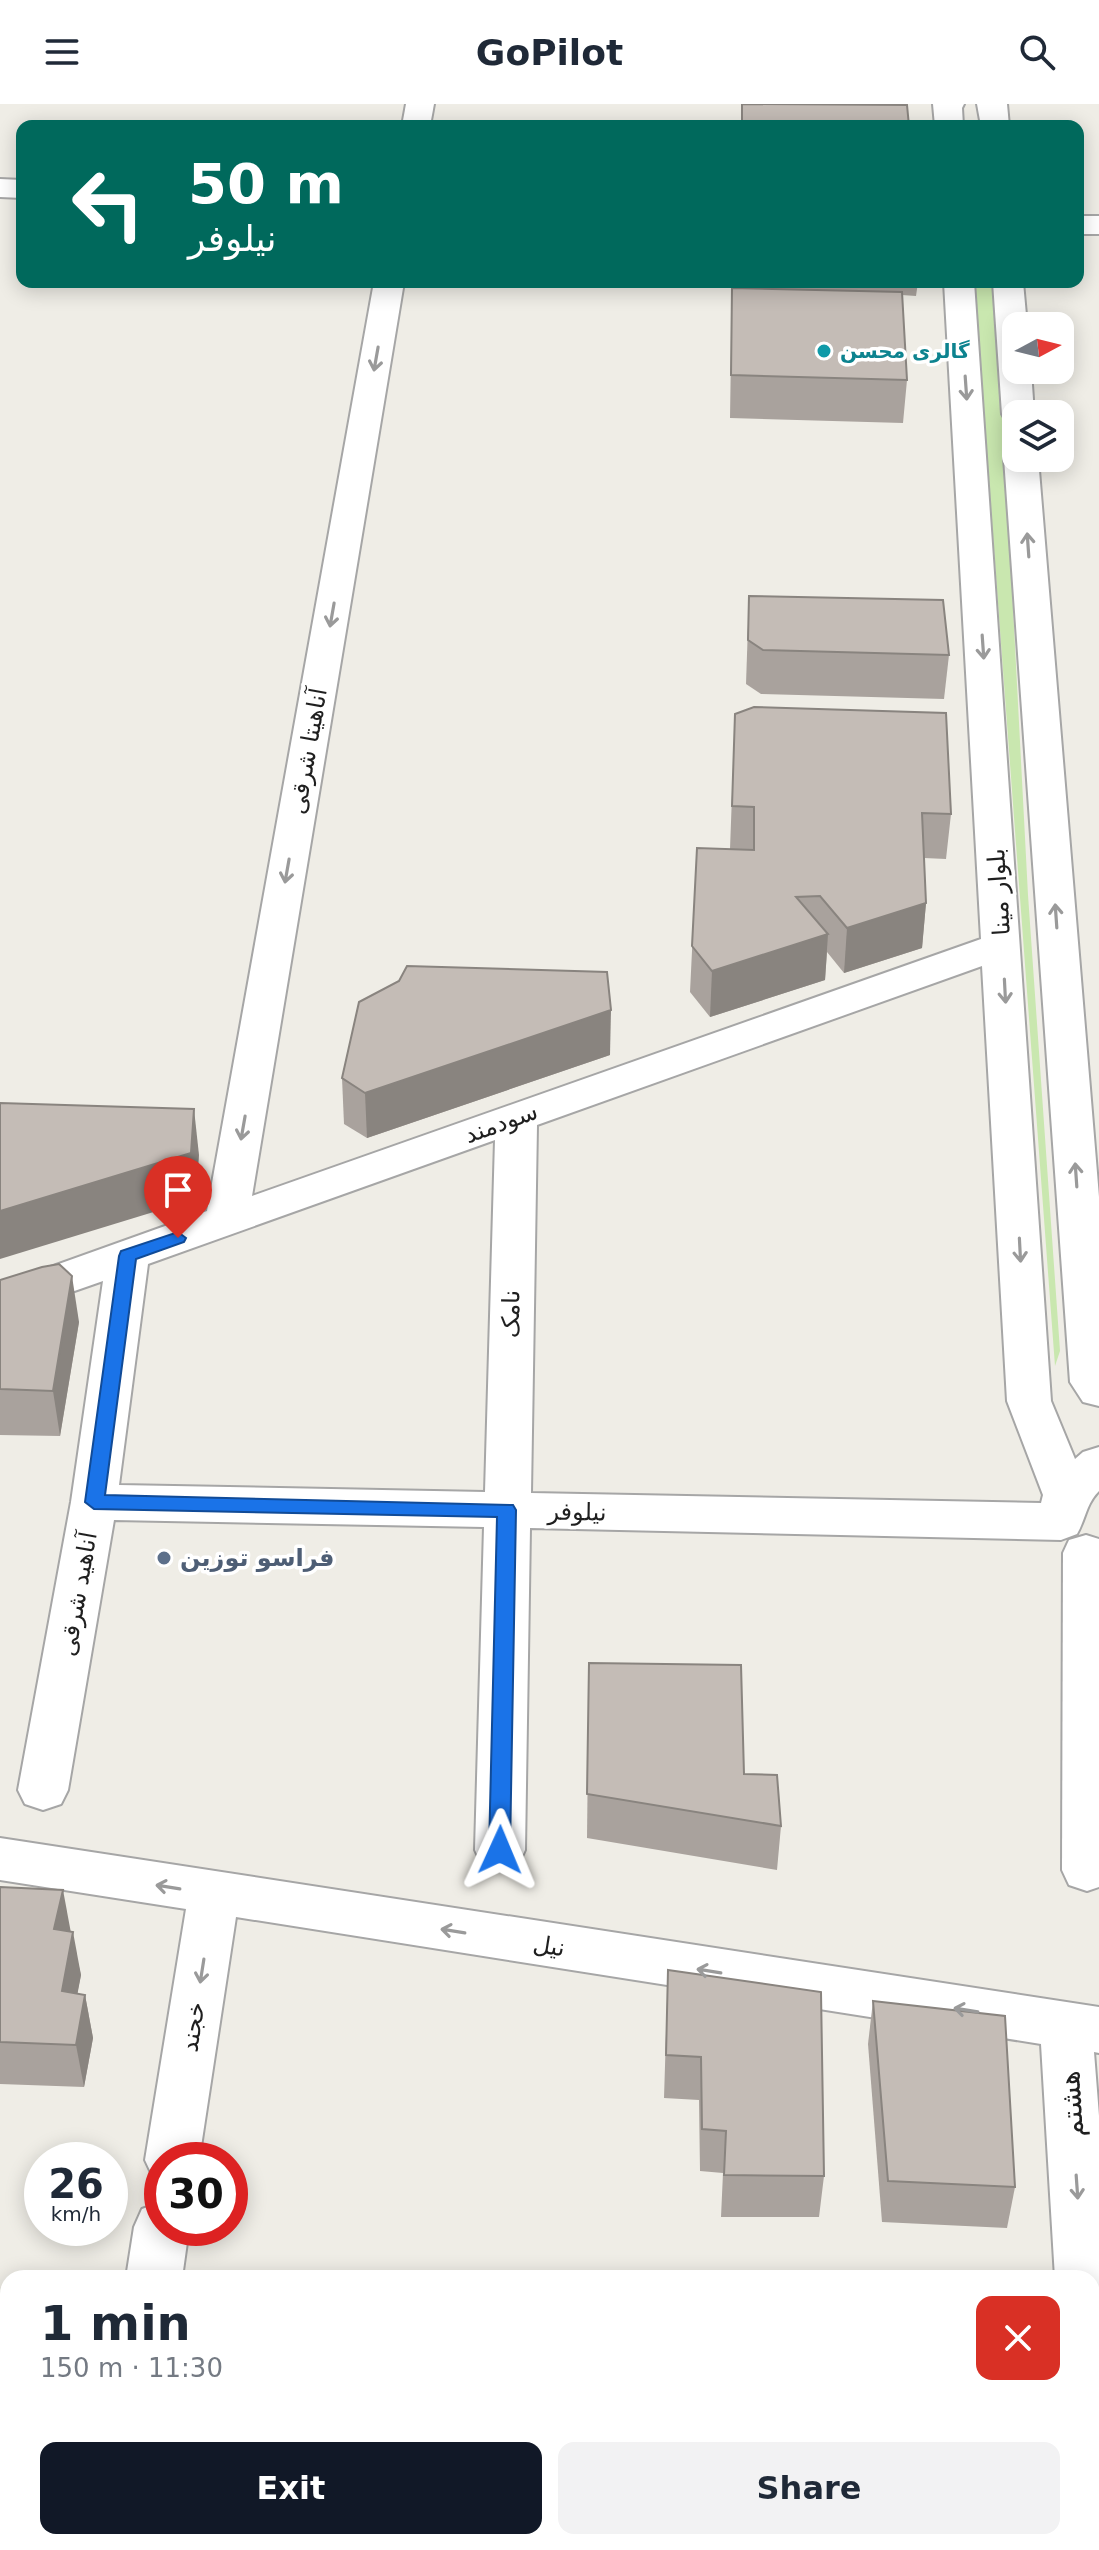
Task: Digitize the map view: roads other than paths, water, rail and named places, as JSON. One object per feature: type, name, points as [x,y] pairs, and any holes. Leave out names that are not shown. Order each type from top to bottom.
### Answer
[{"type":"street","name":"آناهیتا شرقی","points":[[227,1220],[388,288]]},
{"type":"street","name":"بلوار مینا","points":[[959,288],[1029,1401],[1078,1532]]},
{"type":"street","points":[[1008,288],[1017,400]]},
{"type":"street","points":[[1022,472],[1092,1382],[1099,1390]]},
{"type":"street","name":"سودمند","points":[[0,1301],[1002,945]]},
{"type":"street","name":"نامک","points":[[500,1850],[516,1118]]},
{"type":"street","name":"آناهید شرقی","points":[[43,1790],[94,1502],[128,1256]]},
{"type":"street","points":[[1087,1870],[1078,1532],[1099,1464]]},
{"type":"street","name":"نیلوفر","points":[[94,1502],[506,1510],[1078,1532]]},
{"type":"street","name":"نیل","points":[[0,1859],[1082,2028]]},
{"type":"street","name":"خجند","points":[[175,2142],[214,1894]]},
{"type":"street","name":"هشتم","points":[[1082,2028],[1083,2270]]},
{"type":"street","points":[[155,2270],[159,2246]]},
{"type":"place","name":"گالری محسن","points":[[824,351]]},
{"type":"place","name":"فراسو توزین","points":[[164,1558]]}]
